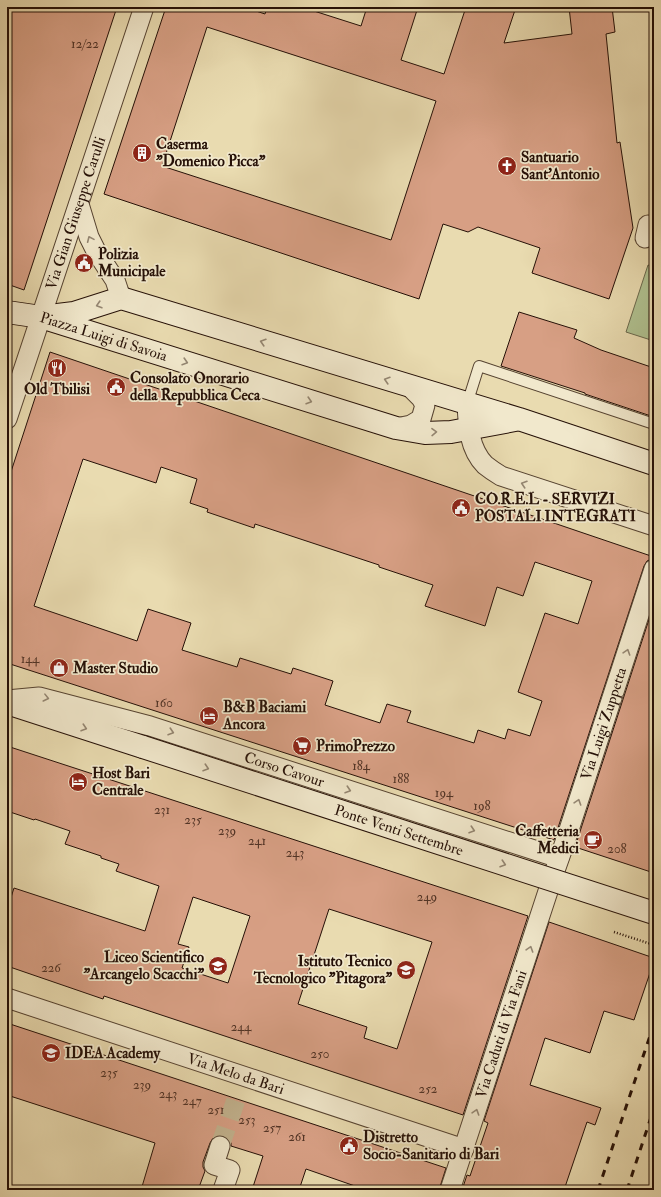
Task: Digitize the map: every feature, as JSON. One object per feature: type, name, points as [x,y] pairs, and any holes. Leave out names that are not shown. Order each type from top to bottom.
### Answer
[{"type":"main road","name":"Piazza Luigi di Savoia","points":[[41,317],[74,313],[121,298],[519,419],[654,464]]},
{"type":"main road","points":[[7,312],[41,317]]},
{"type":"main road","name":"Piazza Luigi di Savoia","points":[[41,317],[396,428],[425,433],[452,432],[519,419]]},
{"type":"main road","name":"Ponte Venti Settembre","points":[[7,703],[654,913]]},
{"type":"street","name":"Via Gian Giuseppe Carulli","points":[[7,419],[80,204],[144,7]]},
{"type":"street","points":[[80,204],[89,237],[114,280],[121,298]]},
{"type":"street","points":[[396,428],[411,426],[421,419],[424,405],[422,398],[410,387]]},
{"type":"street","points":[[467,404],[468,429],[474,450],[485,465],[501,476],[654,526]]},
{"type":"street","name":"Via Luigi Zuppetta","points":[[552,879],[654,568]]},
{"type":"street","name":"Corso Cavour","points":[[7,700],[39,696],[150,726],[559,858]]},
{"type":"street","points":[[552,879],[654,913]]},
{"type":"street","name":"Via Caduti di Via Fani","points":[[450,1190],[552,879]]},
{"type":"street","name":"Via Melo da Bari","points":[[7,998],[464,1149]]},
{"type":"street","points":[[220,1146],[214,1165],[230,1170],[223,1190]]},
{"type":"lane","points":[[467,404],[479,366],[654,424]]},
{"type":"path","points":[[614,932],[654,945]]},
{"type":"green space","points":[[648,265],[654,267],[654,341],[626,332]]},
{"type":"building","points":[[7,7],[117,7],[24,290],[7,284]]},
{"type":"building","points":[[166,7],[244,7],[265,14],[267,7],[315,7],[314,11],[361,26],[367,7],[418,7],[401,60],[444,74],[466,7],[516,7],[504,43],[572,34],[569,7],[612,7],[615,32],[606,34],[617,143],[620,142],[633,228],[609,299],[532,273],[540,248],[478,227],[468,232],[443,224],[419,299],[104,194]],"holes":[[[207,27],[436,101],[391,240],[162,166]]]},
{"type":"building","points":[[519,312],[577,330],[574,338],[601,350],[654,368],[654,417],[501,366]]},
{"type":"building","points":[[50,352],[654,557],[647,561],[644,566],[554,840],[7,663],[7,484]],"holes":[[[83,459],[156,483],[161,467],[197,479],[190,503],[208,509],[207,512],[254,528],[255,524],[379,565],[379,567],[433,585],[425,606],[485,626],[497,587],[523,596],[535,562],[592,581],[578,624],[545,613],[518,692],[542,701],[530,736],[508,729],[505,739],[478,730],[474,743],[407,722],[411,711],[387,704],[380,723],[325,705],[333,681],[293,668],[291,674],[240,658],[237,667],[182,650],[191,623],[148,609],[137,641],[34,606]]]},
{"type":"building","points":[[654,604],[654,873],[575,847]]},
{"type":"building","points":[[7,746],[528,916],[463,1115],[104,996],[103,999],[7,966],[7,910],[14,888],[145,931],[159,886],[116,871],[119,864],[101,858],[101,856],[65,844],[70,831],[7,811]],"holes":[[[193,897],[250,916],[228,983],[182,968],[189,947],[178,944]],[[329,909],[432,942],[397,1049],[364,1038],[367,1027],[298,1004]]]},
{"type":"building","points":[[549,922],[654,958],[654,961],[634,1020],[604,1011],[590,1053],[545,1038],[530,1085],[601,1108],[595,1125],[587,1122],[564,1190],[462,1190],[467,1175],[470,1176],[488,1123],[484,1121]]},
{"type":"building","points":[[7,1023],[446,1168],[439,1190],[353,1190],[355,1186],[306,1169],[299,1190],[252,1190],[263,1156],[231,1146],[228,1138],[223,1135],[218,1135],[213,1138],[210,1143],[203,1162],[205,1171],[198,1190],[141,1190],[155,1143],[7,1095]]},
{"type":"tunnel","points":[[220,1146],[238,1094]]},
{"type":"railway","points":[[598,1190],[654,1024]]},
{"type":"railway","points":[[627,1190],[654,1108]]},
{"type":"place","name":"Caserma \"Domenico Picca\"","points":[[142,153]]},
{"type":"place","name":"Santuario Sant'Antonio","points":[[507,166]]},
{"type":"place","name":"Polizia Municipale","points":[[84,263]]},
{"type":"place","name":"Old Tbilisi","points":[[57,368]]},
{"type":"place","name":"Consolato Onorario della Repubblica Ceca","points":[[116,387]]},
{"type":"place","name":"CO.R.E.L - SERVIZI POSTALI INTEGRATI","points":[[461,508]]},
{"type":"place","name":"Master Studio","points":[[59,668]]},
{"type":"place","name":"B&B Baciami Ancora","points":[[209,716]]},
{"type":"place","name":"PrimoPrezzo","points":[[302,746]]},
{"type":"place","name":"Host Bari Centrale","points":[[78,782]]},
{"type":"place","name":"Caffetteria Medici","points":[[593,840]]},
{"type":"place","name":"Liceo Scientifico \"Arcangelo Scacchi\"","points":[[218,966]]},
{"type":"place","name":"Istituto Tecnico Tecnologico \"Pitagora\"","points":[[406,970]]},
{"type":"place","name":"IDEA Academy","points":[[51,1053]]},
{"type":"place","name":"Distretto Socio-Sanitario di Bari","points":[[349,1146]]}]
